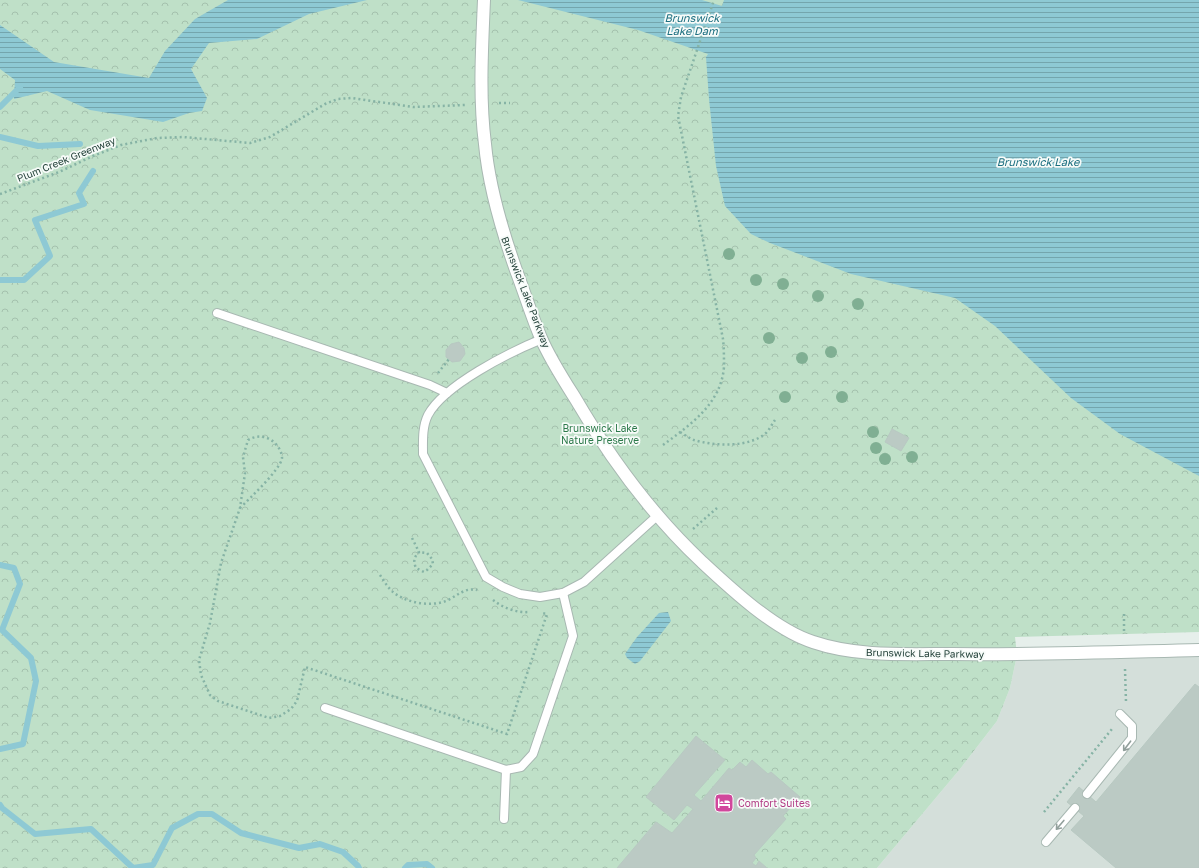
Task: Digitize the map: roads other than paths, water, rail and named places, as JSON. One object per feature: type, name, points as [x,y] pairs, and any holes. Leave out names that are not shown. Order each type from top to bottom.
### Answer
[{"type":"street","name":"Brunswick Lake Parkway","points":[[483,4],[482,104],[485,145],[493,192],[504,238],[542,339],[590,423],[625,475],[657,516],[680,542],[723,582],[792,634],[834,648],[873,653],[1017,655],[1199,650]]},
{"type":"lane","points":[[217,313],[430,385],[447,393]]},
{"type":"lane","points":[[542,339],[520,348],[482,369],[447,393],[436,403],[428,416],[423,435],[423,454],[486,577],[503,587],[520,594],[540,597],[562,593],[584,582],[657,516]]},
{"type":"lane","points":[[325,708],[506,770],[521,767],[533,754],[573,636],[562,593]]},
{"type":"lane","points":[[1087,794],[1132,738],[1132,726],[1120,714]]},
{"type":"lane","points":[[504,819],[506,770]]},
{"type":"lane","points":[[1046,842],[1075,808]]},
{"type":"water","points":[[228,0],[367,0],[309,14],[257,39],[209,43],[191,69],[207,98],[202,111],[189,113],[163,122],[90,110],[47,91],[14,99],[15,80],[0,69],[0,25],[54,62],[149,78],[165,51],[195,19]]},
{"type":"water","name":"Brunswick Lake","points":[[518,0],[702,0],[722,6],[724,0],[1199,0],[1199,476],[1120,434],[1071,398],[995,326],[955,298],[851,274],[770,243],[751,234],[725,206],[716,166],[706,57],[708,54],[638,30]]},
{"type":"water","points":[[668,612],[671,621],[640,661],[635,664],[627,658],[625,654],[637,637],[659,613]]},
{"type":"waterway","points":[[0,107],[20,87]]},
{"type":"waterway","points":[[0,137],[38,146],[80,144]]},
{"type":"waterway","points":[[0,280],[24,280],[50,256],[35,220],[84,204],[79,193],[93,171]]},
{"type":"waterway","points":[[0,565],[14,568],[20,584],[2,630],[31,658],[36,681],[23,744],[0,749]]},
{"type":"waterway","points":[[0,805],[35,834],[91,829],[133,868],[153,865],[172,828],[198,814],[212,814],[241,833],[299,848],[320,844],[343,852],[359,868]]},
{"type":"waterway","points":[[405,868],[408,865],[427,864],[432,868]]},
{"type":"place","name":"Comfort Suites","points":[[724,803]]},
{"type":"water label","name":"Brunswick Lake Dam","points":[[692,23]]},
{"type":"park label","name":"Brunswick Lake Nature Preserve","points":[[600,434]]}]
